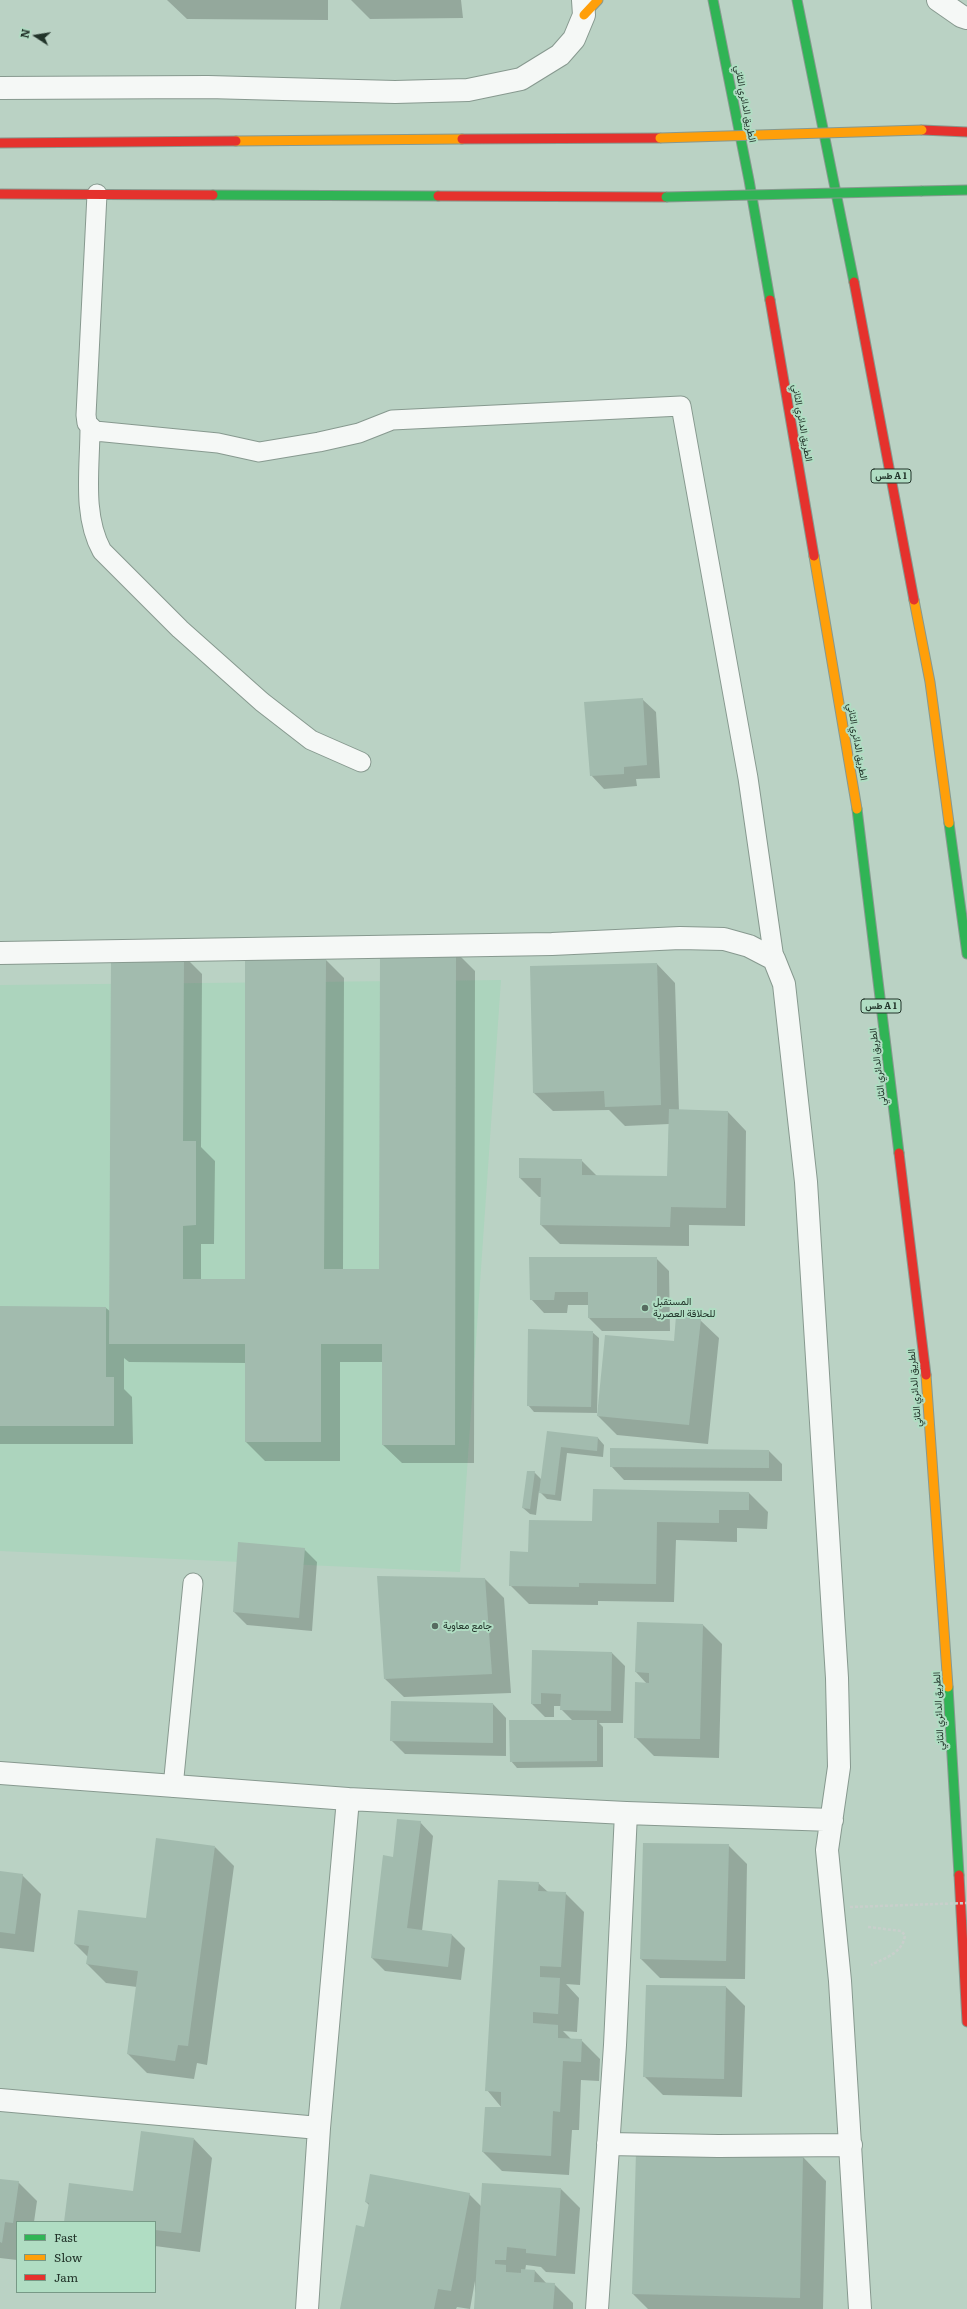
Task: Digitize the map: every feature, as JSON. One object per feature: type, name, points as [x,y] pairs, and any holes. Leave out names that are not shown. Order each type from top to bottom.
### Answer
[{"type":"main road","name":"الطريق الدائري الثاني","points":[[713,0],[749,180],[857,806],[925,1364],[944,1609],[967,2022]]},
{"type":"main road","name":"طس A 1","points":[[797,0],[836,185],[930,682],[967,954]]},
{"type":"main road","points":[[0,143],[660,138],[922,130],[967,132]]},
{"type":"main road","points":[[0,194],[666,197],[967,190]]},
{"type":"street","points":[[938,0],[961,16],[967,18]]},
{"type":"street","points":[[0,88],[208,87],[395,92],[468,90],[521,79],[560,55],[574,39],[588,5]]},
{"type":"street","points":[[0,953],[544,944],[680,938],[724,940],[749,946],[774,959],[784,984],[806,1182],[837,1678],[839,1767],[827,1850],[840,1981],[860,2309]]},
{"type":"street","points":[[0,1773],[348,1799],[626,1814],[832,1820]]},
{"type":"street","points":[[308,2309],[319,2128],[348,1799]]},
{"type":"street","points":[[597,2309],[615,2045],[626,1814]]},
{"type":"street","points":[[0,2100],[319,2128]]},
{"type":"street","points":[[608,2144],[718,2146],[851,2145]]},
{"type":"lane","points":[[97,194],[86,415],[90,428],[90,519],[94,537],[102,551],[180,629],[262,702],[312,740],[361,762]]},
{"type":"lane","points":[[90,428],[102,434],[218,443],[260,452],[319,442],[359,433],[392,420],[681,406],[748,778],[774,959]]},
{"type":"lane","points":[[174,1787],[193,1583]]},
{"type":"path","points":[[846,1913],[850,1907],[967,1903]]},
{"type":"path","points":[[840,1981],[895,1953],[904,1941],[905,1935],[902,1931],[865,1927]]},
{"type":"shaded area","points":[[501,980],[460,1572],[0,1551],[0,985]]},
{"type":"building","points":[[643,698],[647,765],[624,767],[624,774],[590,776],[584,702]]},
{"type":"building","points":[[380,951],[456,951],[455,1445],[382,1445],[382,1344],[321,1344],[321,1442],[245,1442],[245,1344],[109,1344],[111,954],[184,954],[183,1141],[196,1141],[196,1225],[183,1226],[183,1279],[245,1279],[245,958],[326,958],[324,1269],[379,1269]]},
{"type":"building","points":[[657,963],[661,1105],[605,1107],[604,1091],[533,1093],[530,966]]},
{"type":"building","points":[[669,1109],[728,1111],[726,1208],[671,1207],[670,1227],[540,1225],[541,1178],[519,1178],[519,1158],[582,1159],[582,1175],[667,1176]]},
{"type":"building","points":[[529,1257],[657,1257],[657,1318],[588,1318],[588,1292],[555,1292],[554,1300],[530,1300]]},
{"type":"building","points":[[0,1306],[106,1307],[106,1377],[114,1377],[114,1426],[0,1426]]},
{"type":"building","points":[[676,1316],[701,1319],[689,1425],[597,1416],[605,1335],[674,1341]]},
{"type":"building","points":[[528,1329],[593,1331],[591,1407],[527,1406]]},
{"type":"building","points":[[547,1431],[598,1437],[597,1451],[561,1447],[555,1495],[539,1493]]},
{"type":"building","points":[[610,1448],[769,1450],[769,1468],[610,1467]]},
{"type":"building","points":[[527,1471],[535,1471],[530,1509],[522,1508]]},
{"type":"building","points":[[593,1489],[749,1492],[749,1510],[719,1510],[719,1523],[657,1522],[656,1584],[579,1583],[579,1587],[509,1586],[510,1551],[528,1552],[529,1520],[592,1521]]},
{"type":"building","points":[[238,1542],[305,1548],[299,1618],[233,1612]]},
{"type":"building","name":"جامع معاوية","points":[[377,1576],[485,1578],[492,1674],[384,1679]]},
{"type":"building","points":[[637,1622],[703,1624],[700,1739],[634,1738],[635,1682],[649,1683],[649,1673],[635,1672]]},
{"type":"building","points":[[532,1650],[612,1652],[611,1711],[560,1710],[561,1694],[541,1693],[541,1704],[531,1704]]},
{"type":"building","points":[[391,1701],[493,1703],[493,1743],[390,1741]]},
{"type":"building","points":[[509,1720],[597,1720],[597,1761],[510,1762]]},
{"type":"building","points":[[397,1819],[421,1821],[407,1928],[452,1934],[448,1967],[371,1958],[383,1855],[393,1857]]},
{"type":"building","points":[[156,1838],[215,1846],[188,2046],[178,2045],[175,2061],[127,2054],[138,1971],[86,1964],[89,1946],[74,1944],[78,1910],[146,1918]]},
{"type":"building","points":[[643,1843],[729,1844],[726,1961],[640,1959]]},
{"type":"building","points":[[0,1871],[23,1874],[15,1934],[0,1932]]},
{"type":"building","points":[[498,1880],[539,1882],[538,1891],[566,1892],[561,1967],[540,1966],[540,1977],[560,1978],[558,2014],[533,2012],[533,2023],[558,2025],[558,2038],[582,2039],[581,2062],[563,2061],[560,2112],[553,2111],[551,2156],[482,2152],[485,2107],[501,2107],[501,2092],[485,2091]]},
{"type":"building","points":[[646,1985],[726,1986],[724,2079],[643,2077]]},
{"type":"building","points":[[141,2131],[194,2138],[181,2233],[156,2230],[156,2221],[64,2221],[69,2183],[133,2191]]},
{"type":"building","points":[[636,2152],[803,2156],[800,2298],[632,2294]]},
{"type":"building","points":[[370,2174],[470,2193],[451,2291],[438,2289],[434,2309],[340,2309],[356,2225],[364,2227],[369,2203],[365,2202]]},
{"type":"building","points":[[0,2179],[19,2181],[13,2223],[5,2222],[2,2243],[0,2242]]},
{"type":"building","points":[[482,2183],[561,2188],[556,2256],[526,2253],[526,2249],[507,2247],[506,2260],[495,2260],[495,2264],[506,2265],[506,2272],[521,2273],[521,2269],[535,2270],[534,2282],[555,2283],[553,2309],[474,2309]]},
{"type":"traffic: fast","points":[[713,0],[749,180],[770,300]]},
{"type":"traffic: fast","points":[[797,0],[854,282]]},
{"type":"traffic: fast","points":[[922,191],[967,190]]},
{"type":"traffic: fast","points":[[666,197],[922,191]]},
{"type":"traffic: fast","points":[[213,195],[438,196]]},
{"type":"traffic: fast","points":[[857,809],[899,1153]]},
{"type":"traffic: fast","points":[[949,823],[967,954]]},
{"type":"traffic: fast","points":[[948,1687],[959,1875]]},
{"type":"traffic: slow","points":[[584,15],[598,0]]},
{"type":"traffic: slow","points":[[660,138],[922,130]]},
{"type":"traffic: slow","points":[[236,141],[462,139]]},
{"type":"traffic: slow","points":[[814,556],[857,809]]},
{"type":"traffic: slow","points":[[914,600],[930,682],[949,823]]},
{"type":"traffic: slow","points":[[926,1375],[948,1687]]},
{"type":"traffic: jam","points":[[922,130],[967,132]]},
{"type":"traffic: jam","points":[[462,139],[660,138]]},
{"type":"traffic: jam","points":[[0,143],[236,141]]},
{"type":"traffic: jam","points":[[0,194],[213,195]]},
{"type":"traffic: jam","points":[[438,196],[666,197]]},
{"type":"traffic: jam","points":[[854,282],[914,600]]},
{"type":"traffic: jam","points":[[770,300],[814,556]]},
{"type":"traffic: jam","points":[[899,1153],[926,1375]]},
{"type":"traffic: jam","points":[[959,1875],[967,2022]]},
{"type":"place","name":"المستقبل للحلاقة العصرية","points":[[645,1308]]},
{"type":"place","name":"جامع معاوية","points":[[435,1626]]}]
